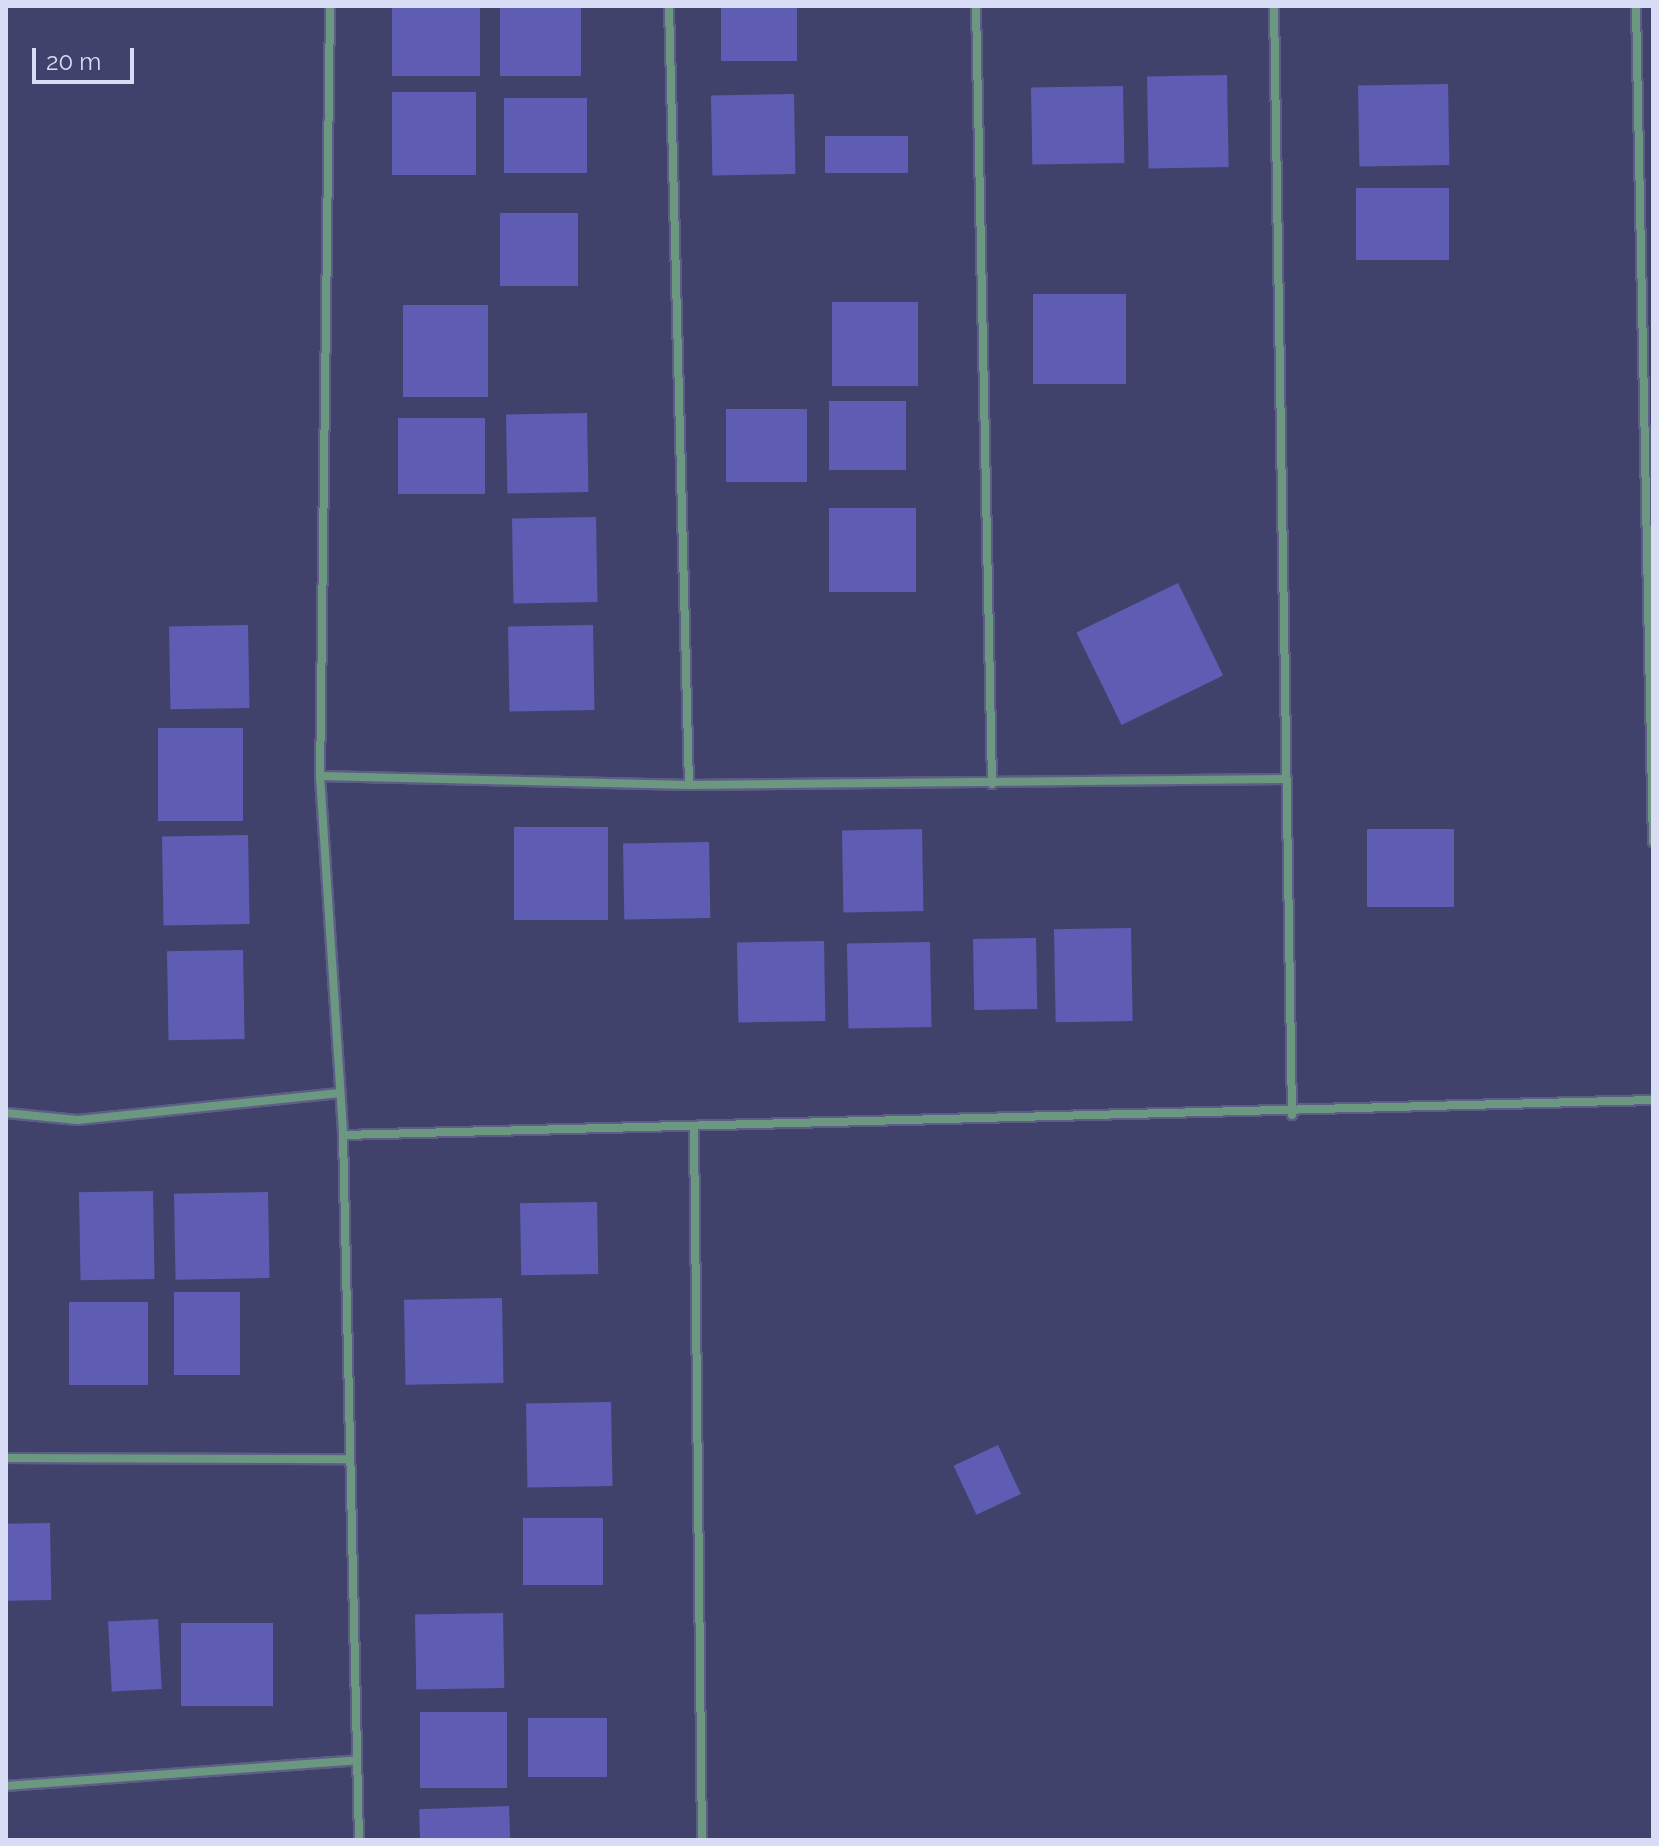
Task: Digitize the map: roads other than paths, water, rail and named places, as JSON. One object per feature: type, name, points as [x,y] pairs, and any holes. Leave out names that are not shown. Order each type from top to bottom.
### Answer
[{"type":"street","points":[[330,6],[320,776],[343,1135],[359,1840]]},
{"type":"street","points":[[669,6],[689,785]]},
{"type":"street","points":[[976,6],[992,784]]},
{"type":"street","points":[[1274,6],[1292,1115]]},
{"type":"street","points":[[1636,6],[1653,842]]},
{"type":"street","points":[[320,776],[689,785],[1286,779]]},
{"type":"street","points":[[6,1113],[78,1120],[340,1093]]},
{"type":"street","points":[[343,1135],[1292,1115],[1653,1100]]},
{"type":"street","points":[[694,1129],[702,1840]]},
{"type":"street","points":[[6,1458],[350,1459]]},
{"type":"street","points":[[6,1786],[357,1760]]}]
